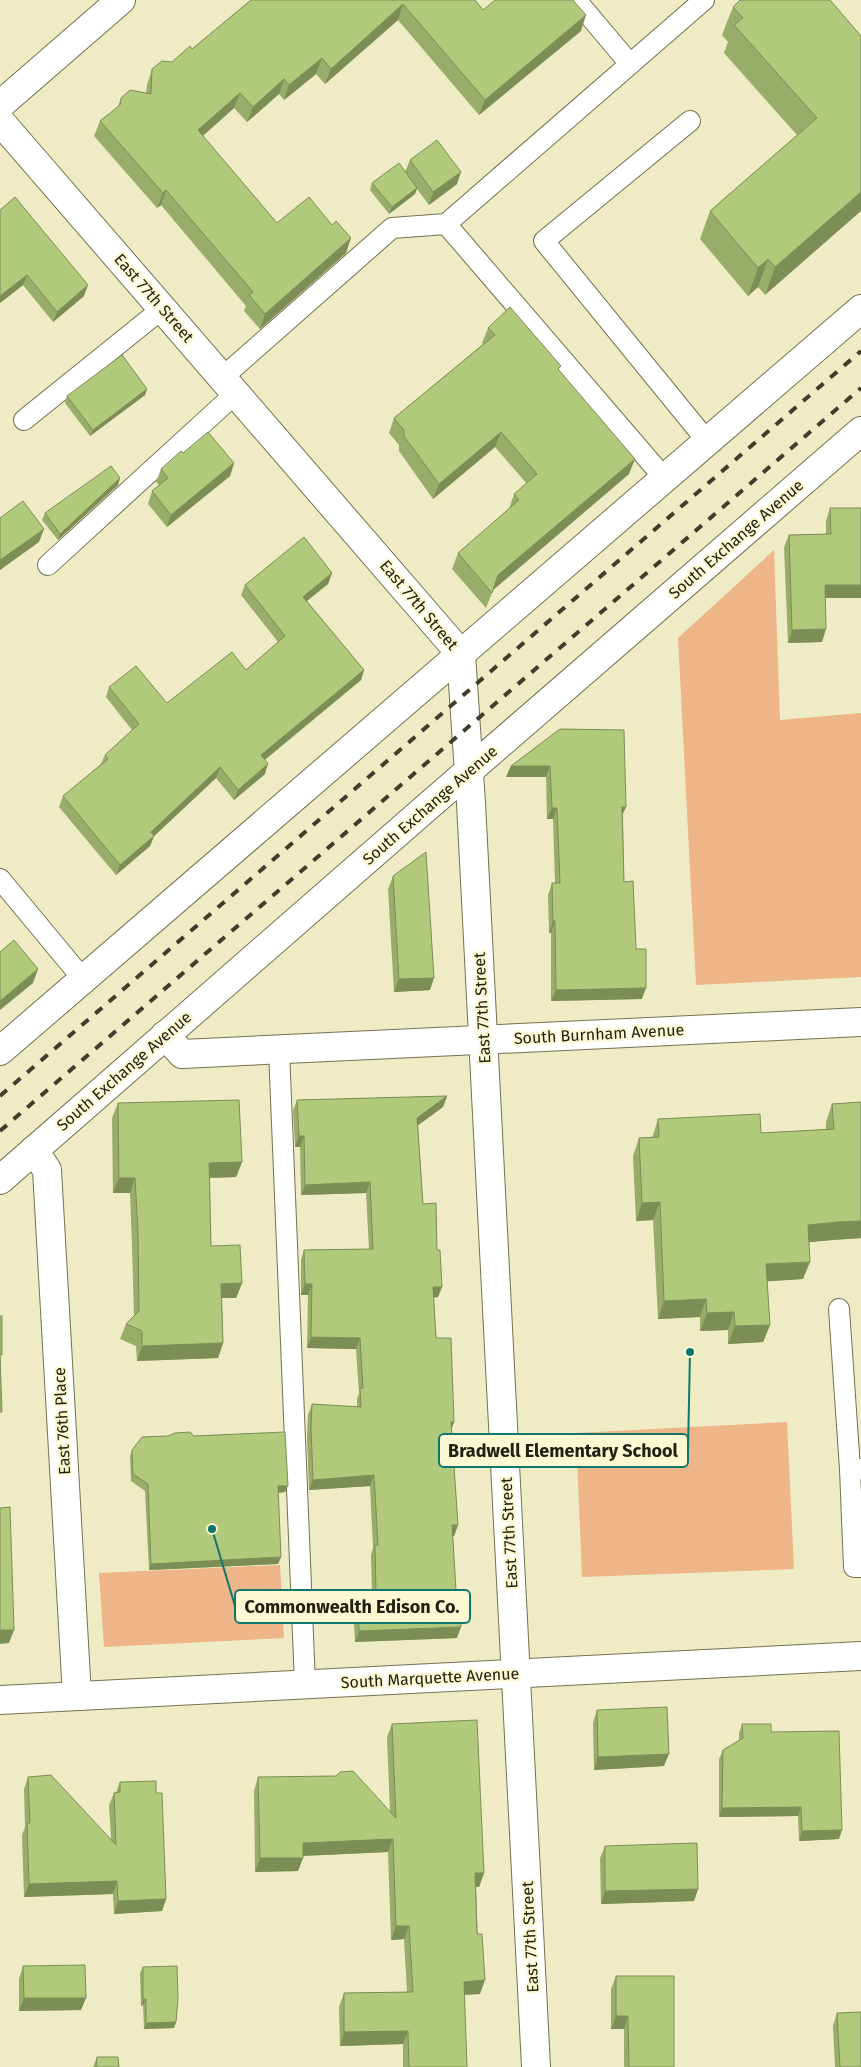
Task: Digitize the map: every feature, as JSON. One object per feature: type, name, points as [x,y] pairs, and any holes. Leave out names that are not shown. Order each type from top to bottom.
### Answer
[{"type":"street","points":[[0,105],[121,0]]},
{"type":"street","name":"East 77th Street","points":[[0,121],[461,654],[484,1040],[536,2067]]},
{"type":"street","points":[[0,1051],[861,309]]},
{"type":"street","name":"South Exchange Avenue","points":[[0,1180],[861,431]]},
{"type":"street","name":"South Burnham Avenue","points":[[165,1035],[182,1054],[861,1022]]},
{"type":"street","name":"East 76th Place","points":[[34,1150],[47,1170],[77,1696]]},
{"type":"street","name":"South Marquette Avenue","points":[[0,1700],[861,1656]]},
{"type":"lane","points":[[576,0],[630,64]]},
{"type":"lane","points":[[48,566],[230,385],[392,228],[446,224],[704,0]]},
{"type":"lane","points":[[690,121],[544,241],[707,441]]},
{"type":"lane","points":[[446,224],[665,479]]},
{"type":"lane","points":[[24,420],[163,308]]},
{"type":"lane","points":[[0,879],[83,979]]},
{"type":"lane","points":[[279,1050],[305,1684]]},
{"type":"lane","points":[[839,1309],[856,1469],[854,1567],[861,1567]]},
{"type":"shaded area","points":[[774,550],[780,720],[861,713],[861,977],[696,985],[678,638]]},
{"type":"shaded area","points":[[787,1422],[794,1569],[582,1577],[576,1433]]},
{"type":"shaded area","points":[[280,1565],[284,1638],[104,1647],[99,1573]]},
{"type":"building","points":[[251,0],[475,0],[483,10],[495,0],[573,0],[586,15],[485,100],[403,4],[331,69],[322,58],[289,85],[284,79],[253,107],[240,93],[198,130],[277,223],[309,197],[332,225],[336,221],[351,238],[265,314],[249,295],[253,292],[166,190],[163,193],[100,121],[120,105],[121,98],[130,90],[151,94],[152,69],[162,61],[172,62],[190,46],[192,49]]},
{"type":"building","points":[[740,0],[830,0],[861,36],[861,192],[775,267],[768,259],[758,268],[710,211],[817,118],[734,25],[743,18],[733,7]]},
{"type":"building","points":[[437,140],[461,172],[433,192],[410,160]]},
{"type":"building","points":[[399,163],[417,188],[392,207],[372,183]]},
{"type":"building","points":[[15,197],[88,285],[57,312],[27,275],[0,296],[0,210]]},
{"type":"building","points":[[510,307],[561,366],[558,369],[635,459],[498,575],[492,593],[458,553],[519,500],[514,494],[537,474],[501,432],[439,484],[404,436],[404,430],[394,418],[495,335],[488,328]]},
{"type":"building","points":[[122,355],[147,389],[93,430],[67,396]]},
{"type":"building","points":[[208,432],[234,463],[171,515],[152,491],[168,478],[161,469],[181,451],[183,453]]},
{"type":"building","points":[[111,466],[120,478],[60,534],[45,513]]},
{"type":"building","points":[[23,501],[44,529],[0,560],[0,518]]},
{"type":"building","points":[[830,508],[861,508],[861,585],[825,585],[826,629],[792,630],[789,535],[831,534]]},
{"type":"building","points":[[304,537],[332,573],[303,597],[364,670],[261,755],[268,764],[238,790],[220,767],[151,832],[154,836],[120,865],[63,796],[108,759],[105,755],[139,724],[109,687],[136,666],[167,703],[232,652],[246,670],[285,636],[245,585]]},
{"type":"building","points":[[560,729],[624,730],[626,807],[622,807],[624,882],[633,881],[636,949],[646,949],[646,988],[556,990],[555,921],[553,921],[552,883],[560,883],[557,808],[552,808],[550,766],[511,766]]},
{"type":"building","points":[[426,852],[434,978],[399,979],[393,876]]},
{"type":"building","points":[[14,940],[38,969],[0,1001],[0,952]]},
{"type":"building","points":[[447,1096],[417,1118],[423,1204],[436,1203],[437,1250],[440,1250],[442,1287],[433,1287],[436,1338],[451,1338],[454,1422],[451,1422],[458,1525],[452,1525],[456,1590],[459,1590],[461,1627],[359,1631],[357,1594],[376,1593],[375,1545],[378,1545],[374,1475],[313,1480],[311,1428],[312,1404],[361,1407],[360,1388],[363,1388],[360,1338],[311,1337],[312,1284],[305,1284],[304,1250],[373,1249],[370,1182],[305,1185],[304,1136],[299,1136],[297,1100]]},
{"type":"building","points":[[239,1100],[242,1162],[209,1163],[211,1246],[240,1245],[242,1283],[221,1284],[223,1343],[142,1346],[142,1331],[126,1324],[139,1311],[138,1232],[135,1178],[119,1178],[118,1103]]},
{"type":"building","points":[[861,1102],[861,1221],[808,1225],[810,1262],[766,1264],[770,1325],[735,1326],[734,1312],[707,1313],[706,1299],[664,1301],[660,1202],[642,1203],[639,1138],[659,1137],[658,1119],[760,1114],[761,1133],[834,1129],[832,1104]]},
{"type":"building","points":[[0,1316],[2,1316],[2,1355],[0,1355]]},
{"type":"building","points":[[0,1356],[2,1412],[0,1412]]},
{"type":"building","points":[[190,1432],[194,1436],[285,1432],[288,1486],[278,1486],[281,1557],[151,1564],[148,1484],[133,1474],[132,1450],[142,1437],[168,1436],[175,1433]]},
{"type":"building","points":[[10,1507],[14,1630],[0,1630],[0,1508]]},
{"type":"building","points":[[667,1707],[669,1754],[598,1757],[597,1710]]},
{"type":"building","points":[[477,1720],[484,1873],[475,1873],[477,1934],[482,1934],[485,1980],[464,1982],[467,2067],[409,2067],[408,2031],[344,2032],[344,1993],[413,1992],[409,1926],[396,1926],[393,1839],[303,1843],[303,1858],[260,1858],[258,1777],[336,1776],[340,1772],[353,1771],[396,1818],[392,1724]]},
{"type":"building","points":[[742,1724],[771,1724],[771,1732],[839,1731],[842,1830],[802,1831],[801,1807],[722,1808],[723,1750],[743,1738]]},
{"type":"building","points":[[51,1775],[116,1845],[114,1793],[120,1792],[120,1782],[156,1781],[156,1793],[162,1793],[166,1899],[118,1901],[117,1881],[29,1884],[27,1823],[30,1823],[28,1777]]},
{"type":"building","points":[[697,1843],[698,1889],[605,1891],[605,1846]]},
{"type":"building","points":[[85,1965],[86,1998],[24,1998],[23,1966]]},
{"type":"building","points":[[177,1966],[178,1998],[176,2022],[146,2023],[146,1999],[143,1999],[143,1967]]},
{"type":"building","points":[[616,1976],[674,1976],[674,2067],[629,2067],[628,2016],[616,2016]]},
{"type":"building","points":[[861,2012],[861,2067],[840,2067],[837,2013]]},
{"type":"building","points":[[97,2057],[118,2057],[119,2067],[96,2067]]},
{"type":"railway","points":[[0,1096],[861,351]]},
{"type":"railway","points":[[0,1131],[861,388]]},
{"type":"place","name":"Bradwell Elementary School","points":[[690,1352]]},
{"type":"place","name":"Commonwealth Edison Co.","points":[[212,1529]]}]
